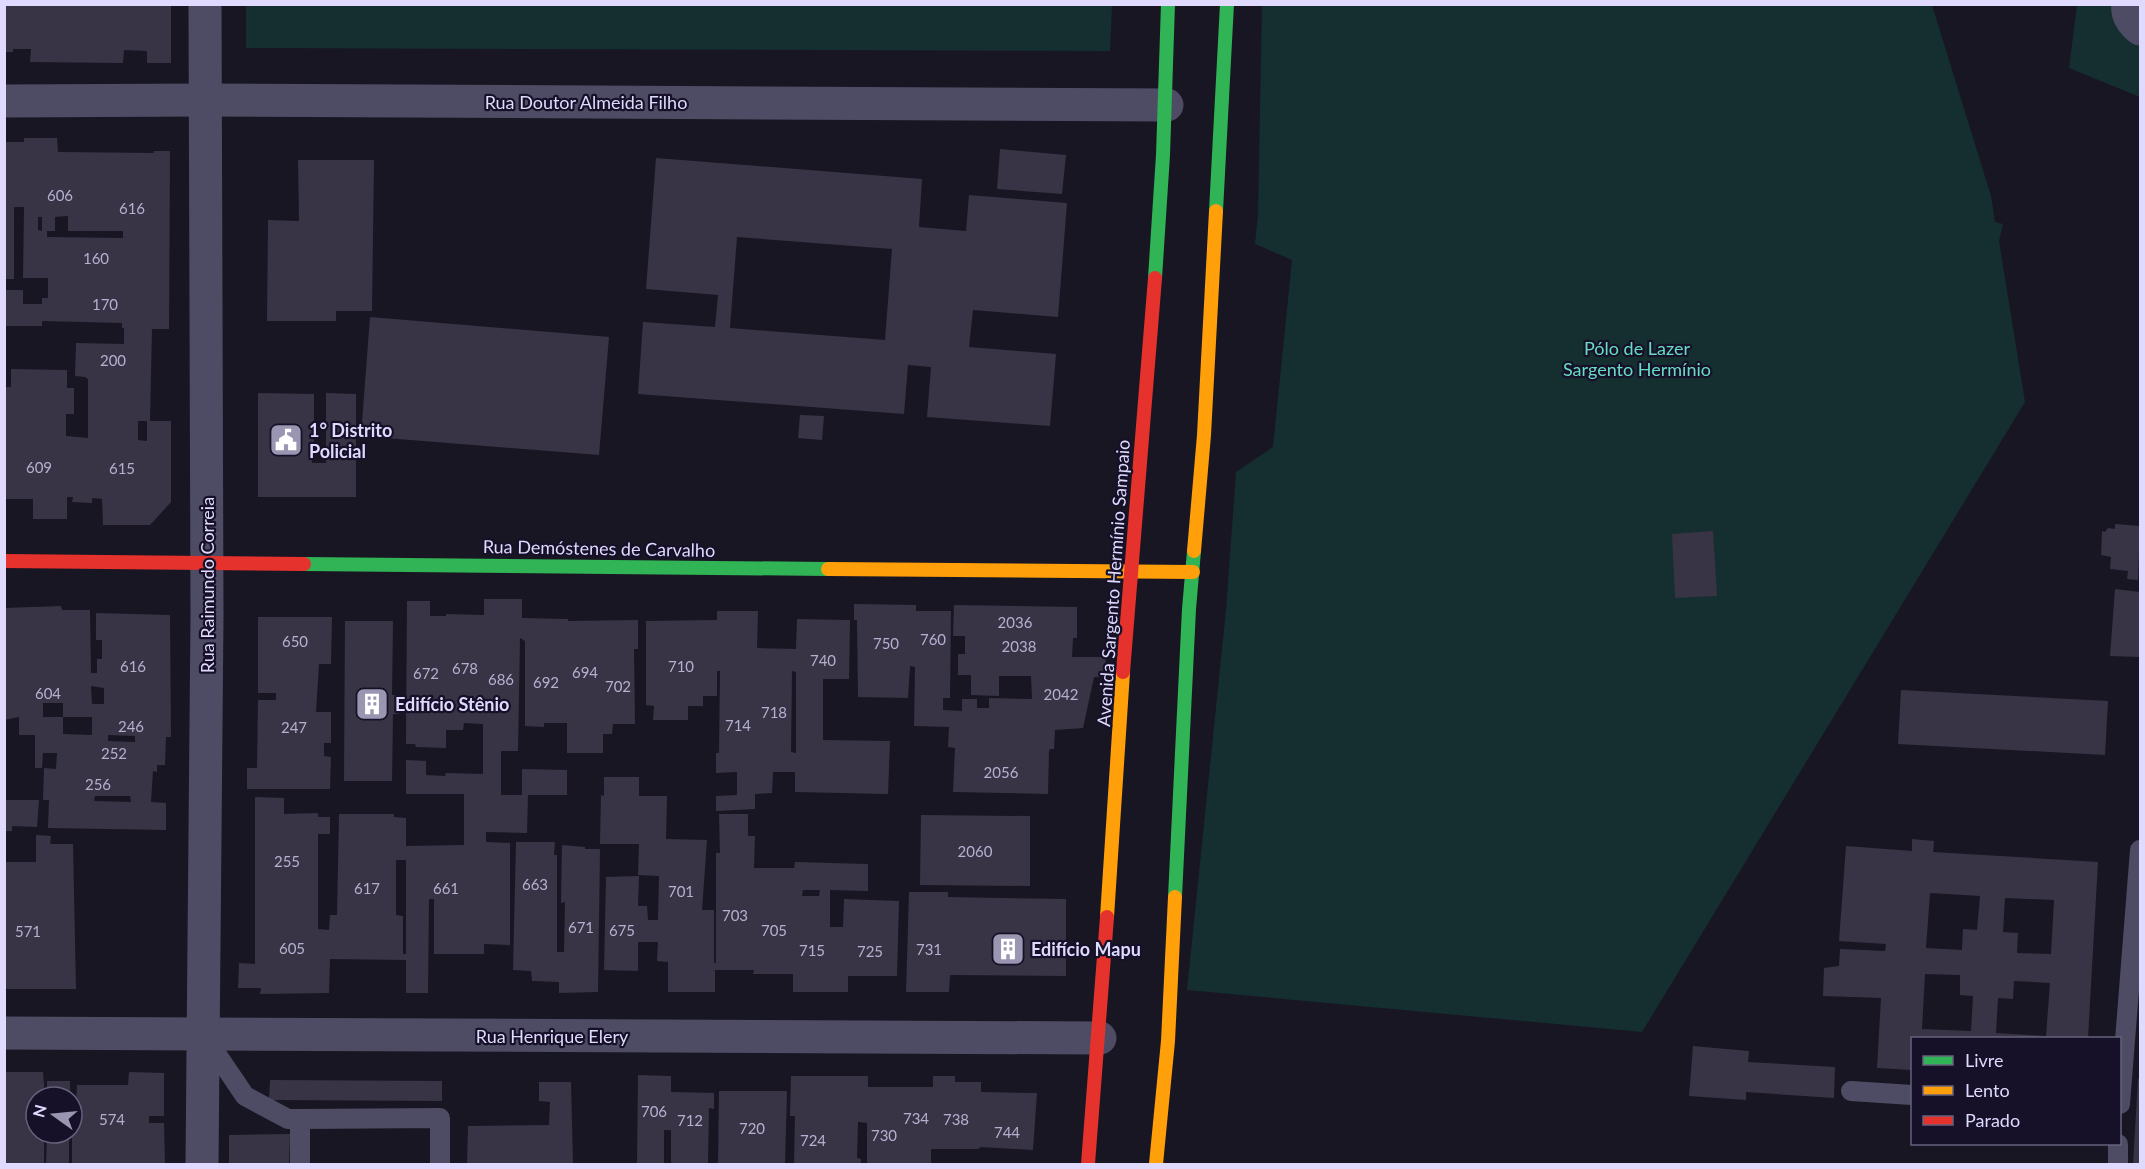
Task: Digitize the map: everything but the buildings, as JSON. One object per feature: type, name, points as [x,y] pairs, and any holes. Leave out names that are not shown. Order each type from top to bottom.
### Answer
[{"type":"main road","name":"Avenida Sargento Hermínio Sampaio","points":[[1088,1164],[1100,1038],[1131,572],[1167,105],[1168,4]]},
{"type":"main road","points":[[1156,1164],[1168,1041],[1192,572],[1204,435],[1227,4]]},
{"type":"main road","name":"Rua Demóstenes de Carvalho","points":[[4,561],[207,561],[1192,572]]},
{"type":"street","name":"Rua Raimundo Correia","points":[[202,1164],[207,561],[205,4]]},
{"type":"street","points":[[2128,4],[2127,9],[2133,23],[2140,29]]},
{"type":"street","name":"Rua Doutor Almeida Filho","points":[[4,101],[1167,105]]},
{"type":"street","name":"Rua Henrique Elery","points":[[4,1033],[1100,1038]]},
{"type":"lane","points":[[2121,1091],[2140,850]]},
{"type":"lane","points":[[204,1035],[245,1096],[288,1119],[440,1118],[440,1164]]},
{"type":"lane","points":[[1851,1091],[1911,1095]]},
{"type":"lane","points":[[300,1119],[300,1164]]},
{"type":"lane","points":[[2118,1145],[2118,1164]]},
{"type":"green space","points":[[246,5],[1112,5],[1110,51],[246,48]]},
{"type":"green space","name":"Pólo de Lazer Sargento Hermínio","points":[[1262,5],[1932,5],[1991,196],[1995,222],[2003,224],[1999,241],[2025,402],[1642,1032],[1187,990],[1226,610],[1236,472],[1273,447],[1292,260],[1255,244],[1258,214]]},
{"type":"green space","points":[[2077,5],[2140,5],[2140,97],[2069,68]]},
{"type":"traffic: fast","points":[[1155,278],[1163,155],[1168,4]]},
{"type":"traffic: fast","points":[[1216,211],[1227,4]]},
{"type":"traffic: fast","points":[[1175,897],[1189,609],[1194,551]]},
{"type":"traffic: fast","points":[[304,564],[828,569]]},
{"type":"traffic: slow","points":[[1194,551],[1204,435],[1216,211]]},
{"type":"traffic: slow","points":[[828,569],[1193,572]]},
{"type":"traffic: slow","points":[[1107,917],[1123,672]]},
{"type":"traffic: slow","points":[[1156,1164],[1168,1041],[1175,897]]},
{"type":"traffic: jam","points":[[1123,672],[1155,278]]},
{"type":"traffic: jam","points":[[4,561],[304,564]]},
{"type":"traffic: jam","points":[[1088,1164],[1107,917]]},
{"type":"place","name":"1° Distrito Policial","points":[[286,440]]},
{"type":"place","name":"Edifício Stênio","points":[[372,704]]},
{"type":"place","name":"Edifício Mapu","points":[[1008,949]]}]
